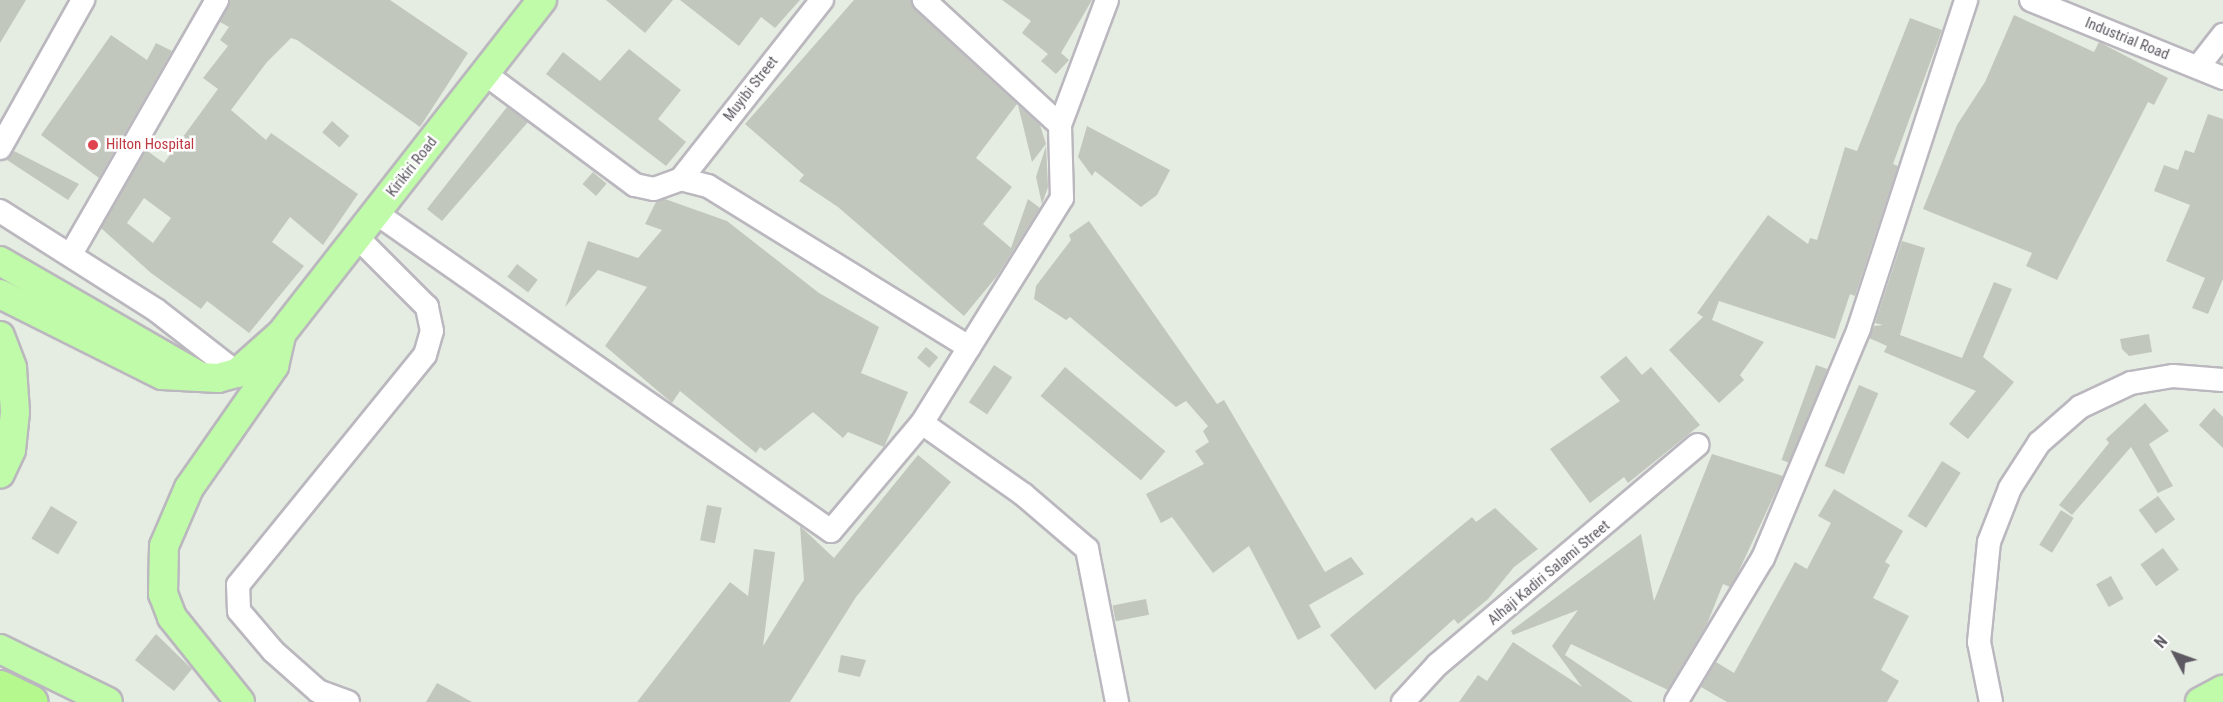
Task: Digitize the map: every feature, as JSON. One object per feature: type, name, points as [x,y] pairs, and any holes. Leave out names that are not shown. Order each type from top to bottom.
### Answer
[{"type":"highway","points":[[0,687],[32,702]]},
{"type":"main road","name":"Kirikiri Road","points":[[237,373],[281,334],[542,0]]},
{"type":"main road","points":[[0,261],[203,378]]},
{"type":"main road","points":[[0,294],[162,375],[203,378],[237,373]]},
{"type":"main road","points":[[240,702],[171,617],[163,594],[164,546],[189,488],[274,366],[281,334]]},
{"type":"main road","points":[[0,336],[12,368],[15,412],[11,450],[0,474]]},
{"type":"main road","points":[[0,649],[108,702]]},
{"type":"main road","points":[[2200,702],[2223,690]]},
{"type":"street","points":[[0,148],[83,0]]},
{"type":"street","points":[[71,254],[218,0]]},
{"type":"street","name":"Muyibi Street","points":[[681,179],[822,0]]},
{"type":"street","points":[[924,0],[1060,125]]},
{"type":"street","points":[[376,213],[831,531],[922,423],[1062,198],[1060,125],[1107,0]]},
{"type":"street","points":[[1676,702],[1763,558],[1859,328],[1966,0]]},
{"type":"street","name":"Industrial Road","points":[[2031,0],[2223,78]]},
{"type":"street","points":[[2198,67],[2223,35]]},
{"type":"street","points":[[484,73],[635,185],[654,189],[681,179],[708,186],[969,347]]},
{"type":"street","points":[[0,211],[71,254],[237,373]]},
{"type":"street","points":[[348,702],[318,691],[273,651],[239,611],[238,585],[425,355],[432,331],[427,307],[357,237]]},
{"type":"street","points":[[1989,696],[1979,642],[1989,542],[2010,488],[2039,443],[2080,407],[2131,383],[2173,376],[2223,380]]},
{"type":"street","points":[[922,423],[1024,495],[1088,549],[1117,702]]},
{"type":"street","name":"Alhaji Kadiri Salami Street","points":[[1403,702],[1437,665],[1697,445]]},
{"type":"building","points":[[0,0],[26,0],[0,43]]},
{"type":"building","points":[[230,0],[390,0],[468,53],[420,127],[297,40],[291,38],[267,62],[231,110],[266,140],[271,133],[358,194],[323,245],[290,217],[272,242],[304,266],[249,333],[207,301],[201,309],[151,273],[101,228],[146,150],[164,163],[218,89],[203,78],[228,46],[220,40],[229,27],[220,22]],"holes":[[[144,198],[171,218],[153,243],[127,223]]]},
{"type":"building","points":[[606,0],[673,0],[645,33]]},
{"type":"building","points":[[680,0],[800,0],[775,28],[761,17],[739,46]]},
{"type":"building","points":[[854,0],[911,0],[915,10],[1017,104],[976,158],[1012,187],[983,224],[1011,248],[1028,199],[1040,208],[997,276],[964,316],[838,207],[799,181],[804,175],[745,124]]},
{"type":"building","points":[[1002,0],[1092,0],[1061,53],[1069,60],[1056,74],[1041,61],[1048,54],[1022,33],[1031,21]]},
{"type":"building","points":[[2014,15],[2094,52],[2099,42],[2168,78],[2154,105],[2148,102],[2057,280],[2026,266],[2032,253],[1923,209],[1957,125],[1985,82]]},
{"type":"building","points":[[1910,18],[1942,30],[1893,164],[1898,166],[1855,296],[1850,294],[1835,339],[1719,301],[1712,320],[1764,342],[1740,375],[1744,380],[1719,403],[1669,350],[1703,317],[1697,313],[1768,215],[1808,244],[1810,238],[1817,240],[1845,147],[1857,151]]},
{"type":"building","points":[[111,35],[147,60],[156,43],[172,51],[99,178],[41,135]]},
{"type":"building","points":[[629,49],[681,90],[658,119],[686,142],[666,166],[546,74],[563,52],[600,81]]},
{"type":"building","points":[[1018,105],[1040,125],[1046,144],[1032,162]]},
{"type":"building","points":[[507,107],[528,122],[442,221],[427,209]]},
{"type":"building","points":[[2208,114],[2223,119],[2223,279],[2208,314],[2192,308],[2205,278],[2166,261],[2190,205],[2154,191],[2164,165],[2178,170],[2185,150],[2194,153]]},
{"type":"building","points":[[332,121],[349,136],[340,147],[322,132]]},
{"type":"building","points":[[1087,126],[1170,170],[1157,195],[1141,207],[1095,171],[1092,176],[1078,157]]},
{"type":"building","points":[[1046,146],[1048,187],[1042,204],[1036,177]]},
{"type":"building","points":[[14,151],[79,184],[68,200],[7,160]]},
{"type":"building","points":[[593,172],[607,184],[596,196],[583,184]]},
{"type":"building","points":[[665,199],[727,221],[819,293],[879,327],[861,373],[908,392],[884,447],[848,432],[843,438],[813,412],[765,451],[760,447],[756,453],[680,391],[672,403],[605,346],[647,287],[598,270],[565,307],[588,241],[638,258],[662,230],[645,224],[656,202]]},
{"type":"building","points":[[1089,221],[1217,404],[1224,400],[1325,572],[1351,557],[1364,574],[1309,605],[1321,627],[1298,640],[1249,546],[1213,573],[1172,517],[1161,523],[1146,494],[1204,464],[1195,451],[1209,442],[1203,431],[1208,426],[1186,401],[1176,407],[1070,317],[1066,320],[1034,299],[1036,286],[1071,240],[1069,235]]},
{"type":"building","points":[[1902,241],[1925,248],[1900,335],[1962,358],[1994,282],[2012,289],[1983,357],[2014,382],[1968,439],[1949,424],[1976,391],[1884,352],[1887,346],[1869,338],[1874,326],[1883,325],[1875,323]]},
{"type":"building","points":[[517,264],[538,280],[528,292],[507,277]]},
{"type":"building","points":[[2149,334],[2152,352],[2129,356],[2122,349],[2120,339]]},
{"type":"building","points":[[926,347],[938,357],[929,368],[917,358]]},
{"type":"building","points":[[1626,356],[1642,375],[1651,367],[1700,425],[1628,483],[1624,477],[1590,503],[1550,449],[1620,401],[1600,377]]},
{"type":"building","points":[[994,365],[1012,377],[987,415],[969,402]]},
{"type":"building","points":[[1816,365],[1827,369],[1793,464],[1781,460]]},
{"type":"building","points":[[1065,367],[1165,451],[1141,480],[1041,396]]},
{"type":"building","points":[[1859,385],[1878,393],[1844,474],[1825,466]]},
{"type":"building","points":[[2145,403],[2169,431],[2149,444],[2173,486],[2158,493],[2131,447],[2072,515],[2059,505],[2109,443],[2106,439]]},
{"type":"building","points":[[2214,408],[2223,417],[2223,448],[2199,425]]},
{"type":"building","points":[[1712,454],[1783,476],[1737,575],[1730,587],[1723,584],[1707,624],[1668,690],[1571,644],[1565,655],[1633,702],[1459,702],[1478,675],[1487,681],[1513,642],[1582,687],[1552,646],[1578,610],[1513,635],[1511,631],[1641,534],[1654,601]]},
{"type":"building","points":[[918,455],[951,482],[856,597],[790,702],[637,702],[730,582],[748,596],[754,549],[775,552],[763,646],[804,580],[800,526],[834,558]]},
{"type":"building","points":[[1942,461],[1961,473],[1926,528],[1908,516]]},
{"type":"building","points":[[1834,489],[1903,531],[1885,562],[1890,565],[1873,598],[1909,616],[1881,670],[1899,681],[1887,702],[1727,702],[1701,687],[1716,662],[1734,673],[1795,562],[1807,569],[1831,523],[1818,516]]},
{"type":"building","points":[[2158,496],[2175,519],[2156,534],[2139,510]]},
{"type":"building","points":[[707,505],[722,508],[715,543],[700,540]]},
{"type":"building","points":[[51,506],[78,522],[58,555],[31,539]]},
{"type":"building","points":[[1495,508],[1538,549],[1514,567],[1488,599],[1458,624],[1454,619],[1375,690],[1330,635],[1472,517],[1476,522]]},
{"type":"building","points":[[2061,510],[2074,518],[2052,553],[2039,545]]},
{"type":"building","points":[[2163,548],[2179,570],[2156,586],[2140,564]]},
{"type":"building","points":[[2111,576],[2124,599],[2109,607],[2096,584]]},
{"type":"building","points":[[1146,599],[1149,615],[1116,621],[1113,605]]},
{"type":"building","points":[[156,634],[192,669],[174,691],[135,660]]},
{"type":"building","points":[[841,655],[866,660],[860,677],[838,672]]},
{"type":"building","points":[[437,683],[472,702],[426,702]]},
{"type":"place","name":"Hilton Hospital","points":[[93,145]]}]
